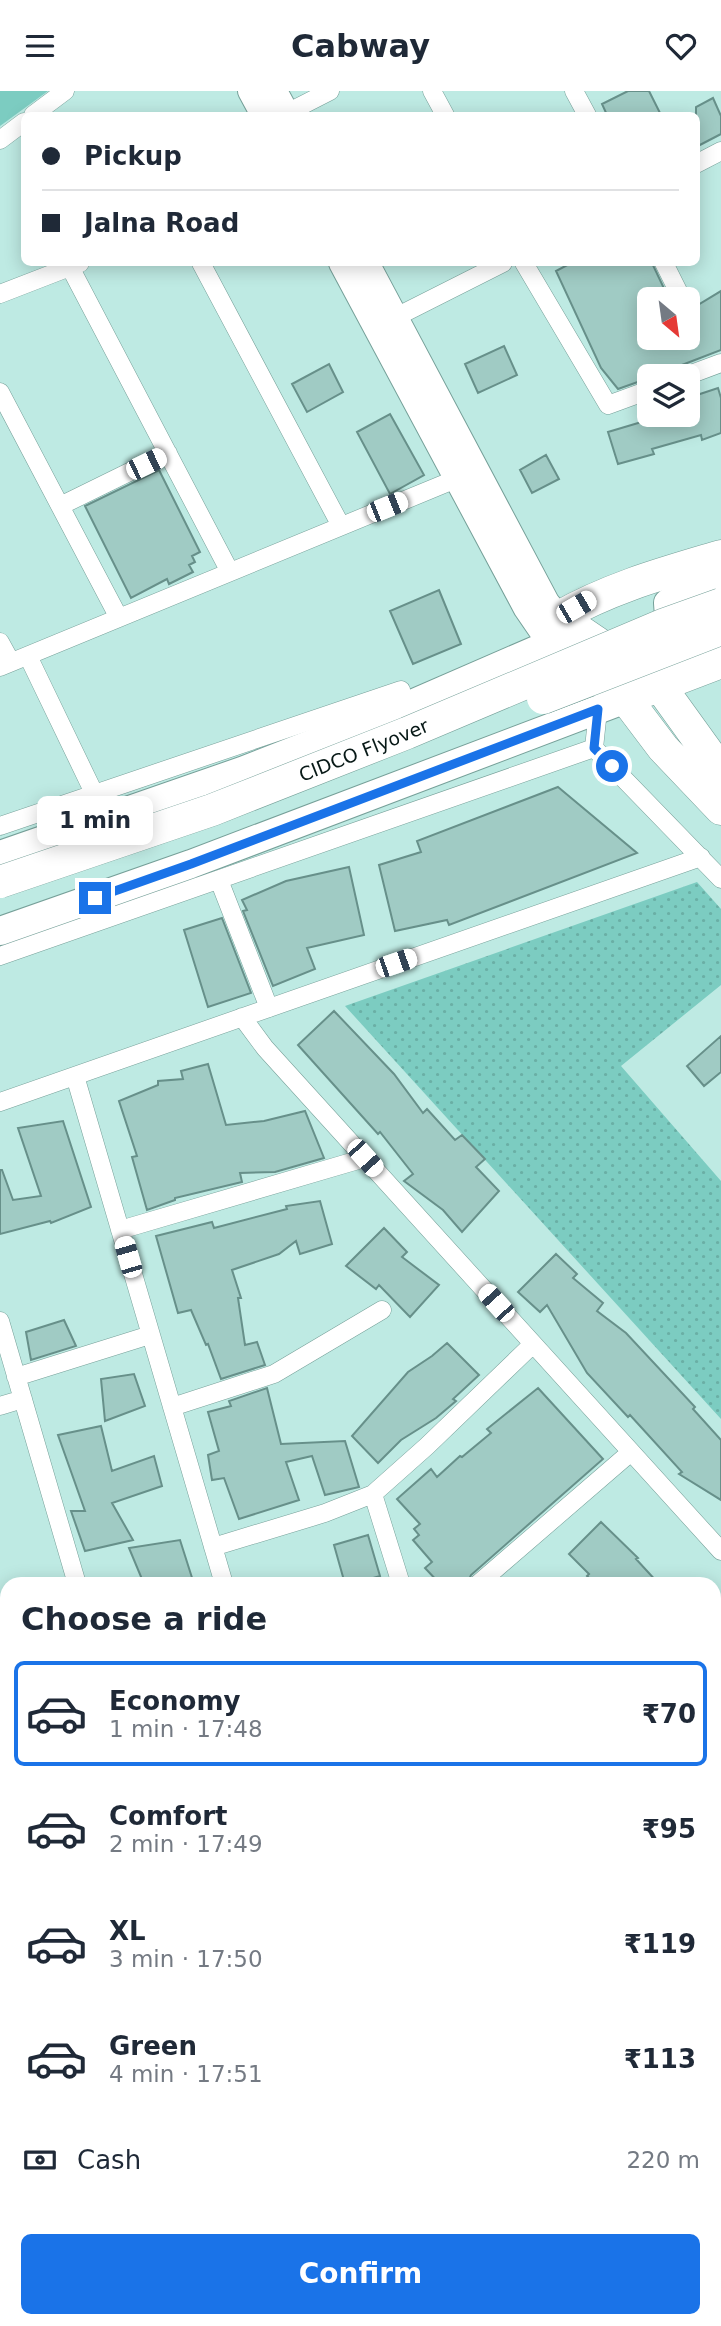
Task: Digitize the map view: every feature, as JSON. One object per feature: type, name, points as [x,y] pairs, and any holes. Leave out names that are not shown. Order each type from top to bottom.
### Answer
[{"type":"highway","points":[[554,631],[593,598],[638,580],[721,556]]},
{"type":"highway","name":"CIDCO Flyover","points":[[0,882],[212,810],[407,733],[665,624],[721,604]]},
{"type":"highway","name":"CIDCO Flyover","points":[[0,905],[261,811],[721,629]]},
{"type":"highway","points":[[554,631],[660,685],[721,771]]},
{"type":"highway","points":[[554,631],[612,704],[663,748],[721,809]]},
{"type":"highway","points":[[612,704],[715,665]]},
{"type":"main road","points":[[250,91],[275,112]]},
{"type":"main road","points":[[275,91],[278,112]]},
{"type":"main road","points":[[343,266],[526,610],[554,631]]},
{"type":"main road","points":[[369,266],[547,602],[554,631]]},
{"type":"main road","points":[[715,665],[696,664],[686,653],[669,617],[668,603],[682,592],[721,575]]},
{"type":"main road","points":[[0,855],[242,771],[391,713],[554,631]]},
{"type":"main road","points":[[0,931],[191,864],[612,704]]},
{"type":"street","points":[[37,112],[65,91]]},
{"type":"street","points":[[285,112],[330,91]]},
{"type":"street","points":[[432,91],[443,112]]},
{"type":"street","points":[[573,91],[585,112]]},
{"type":"street","points":[[0,141],[21,124]]},
{"type":"street","points":[[700,162],[721,151]]},
{"type":"street","points":[[0,294],[72,266]]},
{"type":"street","points":[[75,266],[230,572]]},
{"type":"street","points":[[203,266],[341,526]]},
{"type":"street","points":[[396,317],[497,266]]},
{"type":"street","points":[[526,266],[608,405],[637,394]]},
{"type":"street","points":[[666,266],[676,287]]},
{"type":"street","points":[[700,371],[721,363]]},
{"type":"street","points":[[0,392],[119,618]]},
{"type":"street","points":[[60,506],[168,453]]},
{"type":"street","points":[[13,662],[456,479]]},
{"type":"street","points":[[0,642],[94,793]]},
{"type":"street","points":[[0,826],[401,690]]},
{"type":"street","points":[[0,957],[594,748],[612,704]]},
{"type":"street","points":[[594,748],[721,879]]},
{"type":"street","points":[[0,1102],[701,857]]},
{"type":"street","points":[[219,880],[269,1008]]},
{"type":"street","points":[[242,1017],[265,1048],[721,1551]]},
{"type":"street","points":[[75,1076],[222,1577]]},
{"type":"street","points":[[120,1230],[365,1158]]},
{"type":"street","points":[[172,1407],[274,1374],[382,1310]]},
{"type":"street","points":[[0,1321],[75,1577]]},
{"type":"street","points":[[16,1377],[150,1335]]},
{"type":"street","points":[[213,1547],[325,1513],[373,1494],[533,1344]]},
{"type":"street","points":[[0,1406],[23,1399]]},
{"type":"street","points":[[486,1577],[631,1452]]},
{"type":"street","points":[[373,1494],[399,1577]]},
{"type":"green space","points":[[0,91],[48,91],[0,126]]},
{"type":"green space","points":[[697,882],[721,909],[721,985],[621,1066],[721,1181],[721,1419],[345,1006]]},
{"type":"building","points":[[628,91],[649,91],[660,112],[606,112],[602,104]]},
{"type":"building","points":[[713,98],[721,116],[721,134],[700,145],[700,112],[696,112],[696,107]]},
{"type":"building","points":[[565,266],[653,266],[663,287],[637,287],[637,350],[700,350],[700,304],[721,291],[721,350],[685,364],[637,364],[637,382],[618,389],[601,368],[556,271]]},
{"type":"building","points":[[504,346],[517,375],[478,393],[465,364]]},
{"type":"building","points":[[329,364],[343,392],[307,412],[292,384]]},
{"type":"building","points":[[718,388],[721,398],[721,433],[702,440],[701,435],[652,449],[654,454],[618,464],[608,432],[637,423],[637,427],[700,427],[700,394]]},
{"type":"building","points":[[390,414],[424,475],[390,494],[357,432]]},
{"type":"building","points":[[546,455],[559,479],[532,493],[520,470]]},
{"type":"building","points":[[159,470],[200,552],[192,556],[195,562],[189,565],[193,572],[169,584],[167,579],[131,598],[85,506]]},
{"type":"building","points":[[439,590],[461,644],[413,664],[390,611]]},
{"type":"building","points":[[558,787],[637,853],[449,925],[447,920],[395,931],[379,865],[421,852],[417,841]]},
{"type":"building","points":[[349,867],[364,935],[307,948],[315,969],[273,986],[243,911],[247,910],[242,900],[286,881]]},
{"type":"building","points":[[222,918],[251,993],[208,1007],[184,930]]},
{"type":"building","points":[[334,1011],[394,1074],[423,1113],[427,1109],[455,1140],[462,1135],[485,1159],[476,1167],[499,1191],[462,1232],[443,1210],[404,1181],[413,1174],[380,1132],[378,1134],[298,1045]]},
{"type":"building","points":[[721,1036],[721,1072],[704,1086],[687,1066]]},
{"type":"building","points":[[208,1064],[226,1125],[264,1121],[305,1111],[324,1158],[275,1172],[240,1173],[242,1182],[175,1198],[147,1210],[132,1157],[137,1156],[119,1101],[158,1085],[158,1081],[183,1079],[181,1071]]},
{"type":"building","points":[[63,1121],[91,1207],[51,1223],[50,1221],[0,1234],[0,1170],[13,1200],[41,1196],[18,1128]]},
{"type":"building","points":[[320,1201],[332,1244],[300,1254],[296,1241],[279,1254],[232,1270],[241,1298],[238,1298],[245,1345],[257,1342],[265,1365],[221,1379],[191,1310],[178,1313],[156,1236],[212,1222],[214,1228],[287,1209],[286,1206]]},
{"type":"building","points":[[384,1228],[407,1252],[402,1257],[439,1285],[410,1317],[379,1285],[376,1289],[346,1266]]},
{"type":"building","points":[[556,1254],[577,1274],[573,1278],[603,1303],[597,1311],[626,1333],[695,1407],[693,1409],[721,1440],[721,1500],[679,1474],[682,1472],[587,1373],[547,1305],[540,1312],[518,1292]]},
{"type":"building","points":[[64,1320],[76,1346],[31,1360],[26,1332]]},
{"type":"building","points":[[447,1343],[479,1375],[453,1399],[456,1401],[436,1418],[401,1440],[378,1463],[352,1436],[408,1372]]},
{"type":"building","points":[[134,1374],[145,1406],[105,1421],[101,1379]]},
{"type":"building","points":[[267,1388],[281,1444],[345,1441],[359,1487],[325,1495],[312,1456],[286,1462],[299,1500],[239,1519],[224,1478],[212,1480],[208,1455],[219,1451],[208,1412],[231,1406],[229,1401]]},
{"type":"building","points":[[538,1388],[603,1459],[470,1577],[433,1577],[425,1568],[432,1562],[413,1540],[419,1535],[414,1529],[420,1524],[397,1499],[431,1469],[437,1477],[491,1433],[487,1429]]},
{"type":"building","points":[[101,1426],[112,1471],[154,1456],[162,1486],[112,1503],[133,1540],[85,1551],[71,1511],[85,1511],[58,1435]]},
{"type":"building","points":[[601,1522],[638,1558],[636,1559],[653,1577],[588,1577],[589,1574],[569,1554]]},
{"type":"building","points":[[368,1535],[380,1576],[343,1577],[334,1545]]},
{"type":"building","points":[[180,1540],[192,1577],[141,1577],[129,1548]]},
{"type":"route","points":[[95,898],[598,709],[594,748],[612,766]]}]
